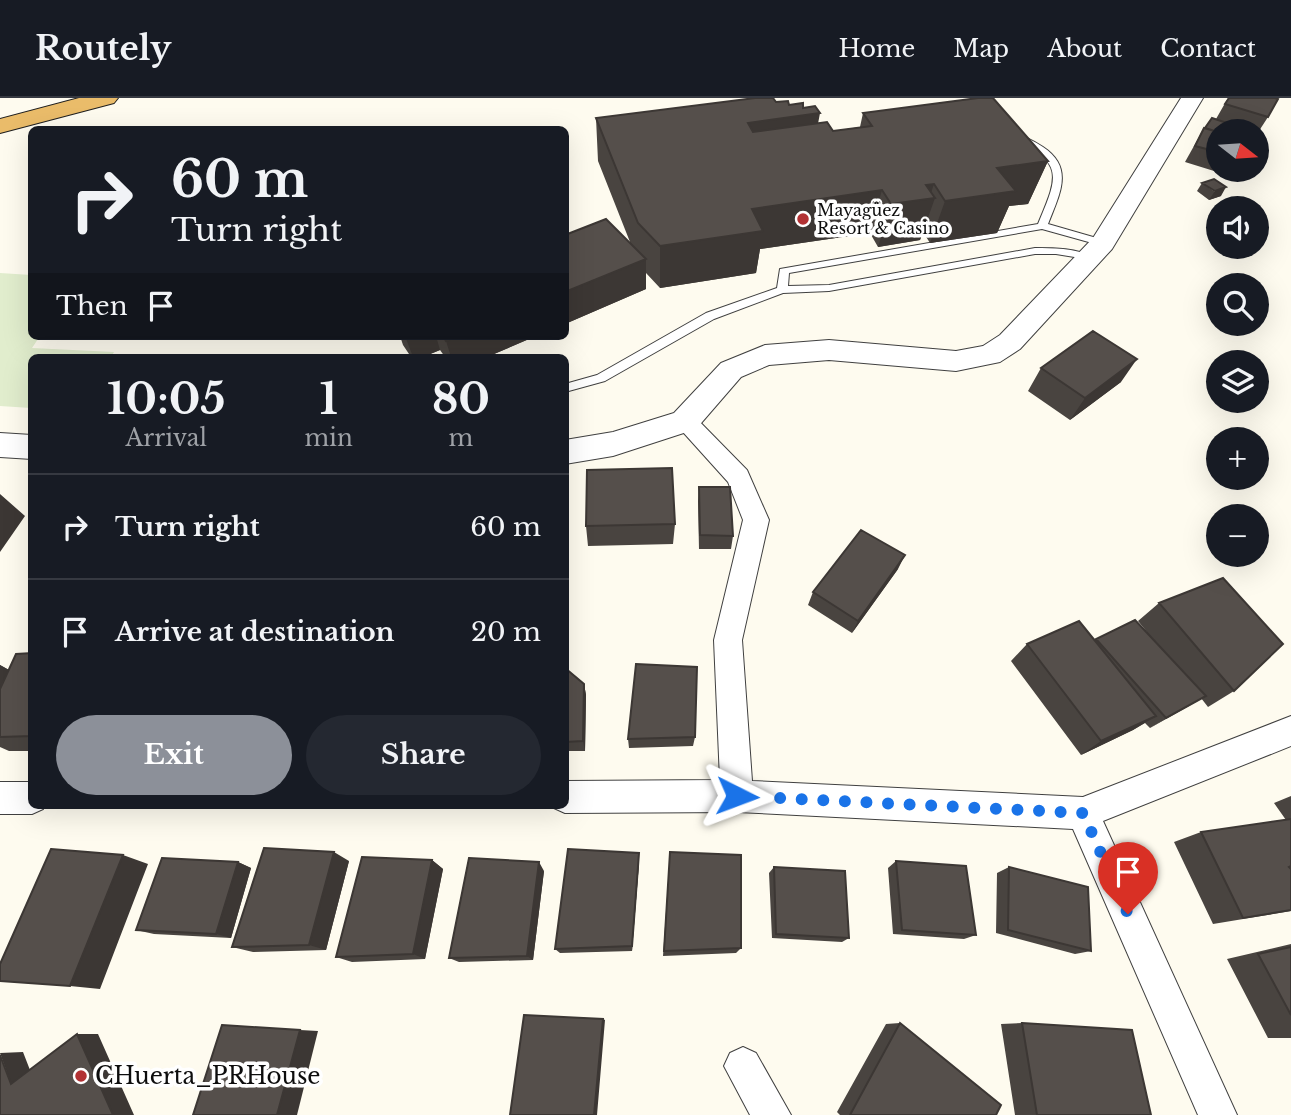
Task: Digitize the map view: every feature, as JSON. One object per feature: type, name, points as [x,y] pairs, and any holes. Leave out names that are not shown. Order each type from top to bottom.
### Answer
[{"type":"highway","points":[[0,104],[25,98]]},
{"type":"highway","points":[[0,126],[106,98]]},
{"type":"street","points":[[569,451],[613,444],[685,421],[731,370],[765,355],[829,350],[956,361],[990,355],[1010,342],[1096,250],[1192,98]]},
{"type":"street","points":[[685,421],[738,477],[756,520],[728,640],[737,796]]},
{"type":"street","points":[[0,445],[28,447]]},
{"type":"street","points":[[569,797],[737,796],[1083,813],[1291,732]]},
{"type":"street","points":[[0,798],[28,798]]},
{"type":"street","points":[[1083,813],[1218,1115]]},
{"type":"street","points":[[743,1066],[772,1115]]},
{"type":"lane","points":[[999,132],[1038,146],[1053,158],[1060,182],[1042,226]]},
{"type":"lane","points":[[782,290],[784,271],[1042,226],[1096,250]]},
{"type":"lane","points":[[1007,232],[1025,253]]},
{"type":"lane","points":[[904,249],[920,272]]},
{"type":"lane","points":[[569,387],[601,378],[710,316],[782,290],[829,288],[1025,253],[1096,250]]},
{"type":"green space","points":[[0,273],[28,275],[28,340],[37,340],[32,348],[114,352],[28,354],[28,408],[0,406]]},
{"type":"building","points":[[755,98],[788,101],[789,105],[803,103],[803,108],[815,106],[820,113],[748,123],[753,132],[827,122],[833,131],[872,126],[863,113],[993,98],[1048,161],[997,168],[1016,191],[945,201],[934,184],[926,185],[935,198],[891,204],[882,190],[752,209],[763,231],[660,246],[638,223],[596,118]]},
{"type":"building","points":[[1229,98],[1278,99],[1268,117],[1225,104]]},
{"type":"building","points":[[1204,128],[1206,129],[1206,149],[1195,146]]},
{"type":"building","points":[[1218,182],[1226,187],[1215,191],[1202,183]]},
{"type":"building","points":[[606,219],[646,259],[569,290],[569,233]]},
{"type":"building","points":[[1093,331],[1137,359],[1085,398],[1041,368]]},
{"type":"building","points":[[672,468],[675,524],[586,526],[587,470]]},
{"type":"building","points":[[699,487],[730,487],[733,536],[700,535]]},
{"type":"building","points":[[861,530],[905,555],[858,621],[813,592]]},
{"type":"building","points":[[1223,578],[1283,644],[1234,691],[1159,603]]},
{"type":"building","points":[[1135,620],[1206,696],[1166,718],[1096,639]]},
{"type":"building","points":[[1079,621],[1156,716],[1101,741],[1027,644]]},
{"type":"building","points":[[28,653],[28,736],[0,737],[0,689],[16,654]]},
{"type":"building","points":[[636,664],[697,667],[695,737],[628,739]]},
{"type":"building","points":[[569,671],[584,684],[583,741],[569,742]]},
{"type":"building","points":[[1291,819],[1291,910],[1243,918],[1201,832]]},
{"type":"building","points":[[264,848],[334,852],[309,945],[232,947]]},
{"type":"building","points":[[51,849],[123,855],[70,986],[0,981],[0,964]]},
{"type":"building","points":[[568,849],[639,853],[632,946],[555,949]]},
{"type":"building","points":[[670,852],[741,855],[741,948],[664,951]]},
{"type":"building","points":[[362,857],[432,860],[413,954],[336,957]]},
{"type":"building","points":[[162,858],[238,862],[216,934],[136,930]]},
{"type":"building","points":[[469,858],[539,862],[527,956],[449,958]]},
{"type":"building","points":[[896,861],[966,866],[976,935],[902,930]]},
{"type":"building","points":[[774,867],[845,871],[849,938],[776,934]]},
{"type":"building","points":[[1009,867],[1088,887],[1091,951],[1008,930]]},
{"type":"building","points":[[1291,947],[1291,1015],[1258,954]]},
{"type":"building","points":[[524,1015],[603,1019],[594,1115],[510,1115]]},
{"type":"building","points":[[900,1023],[1001,1105],[996,1115],[850,1115]]},
{"type":"building","points":[[1022,1023],[1132,1030],[1151,1115],[1037,1115]]},
{"type":"building","points":[[222,1025],[300,1030],[277,1115],[193,1115]]},
{"type":"building","name":"CHuerta_PRHouse","points":[[77,1034],[113,1115],[0,1115],[0,1055],[11,1084]]},
{"type":"place","name":"Mayagüez Resort & Casino","points":[[803,219]]},
{"type":"place","name":"CHuerta_PRHouse","points":[[81,1076]]},
{"type":"route","points":[[737,796],[1083,813],[1128,914]]}]
